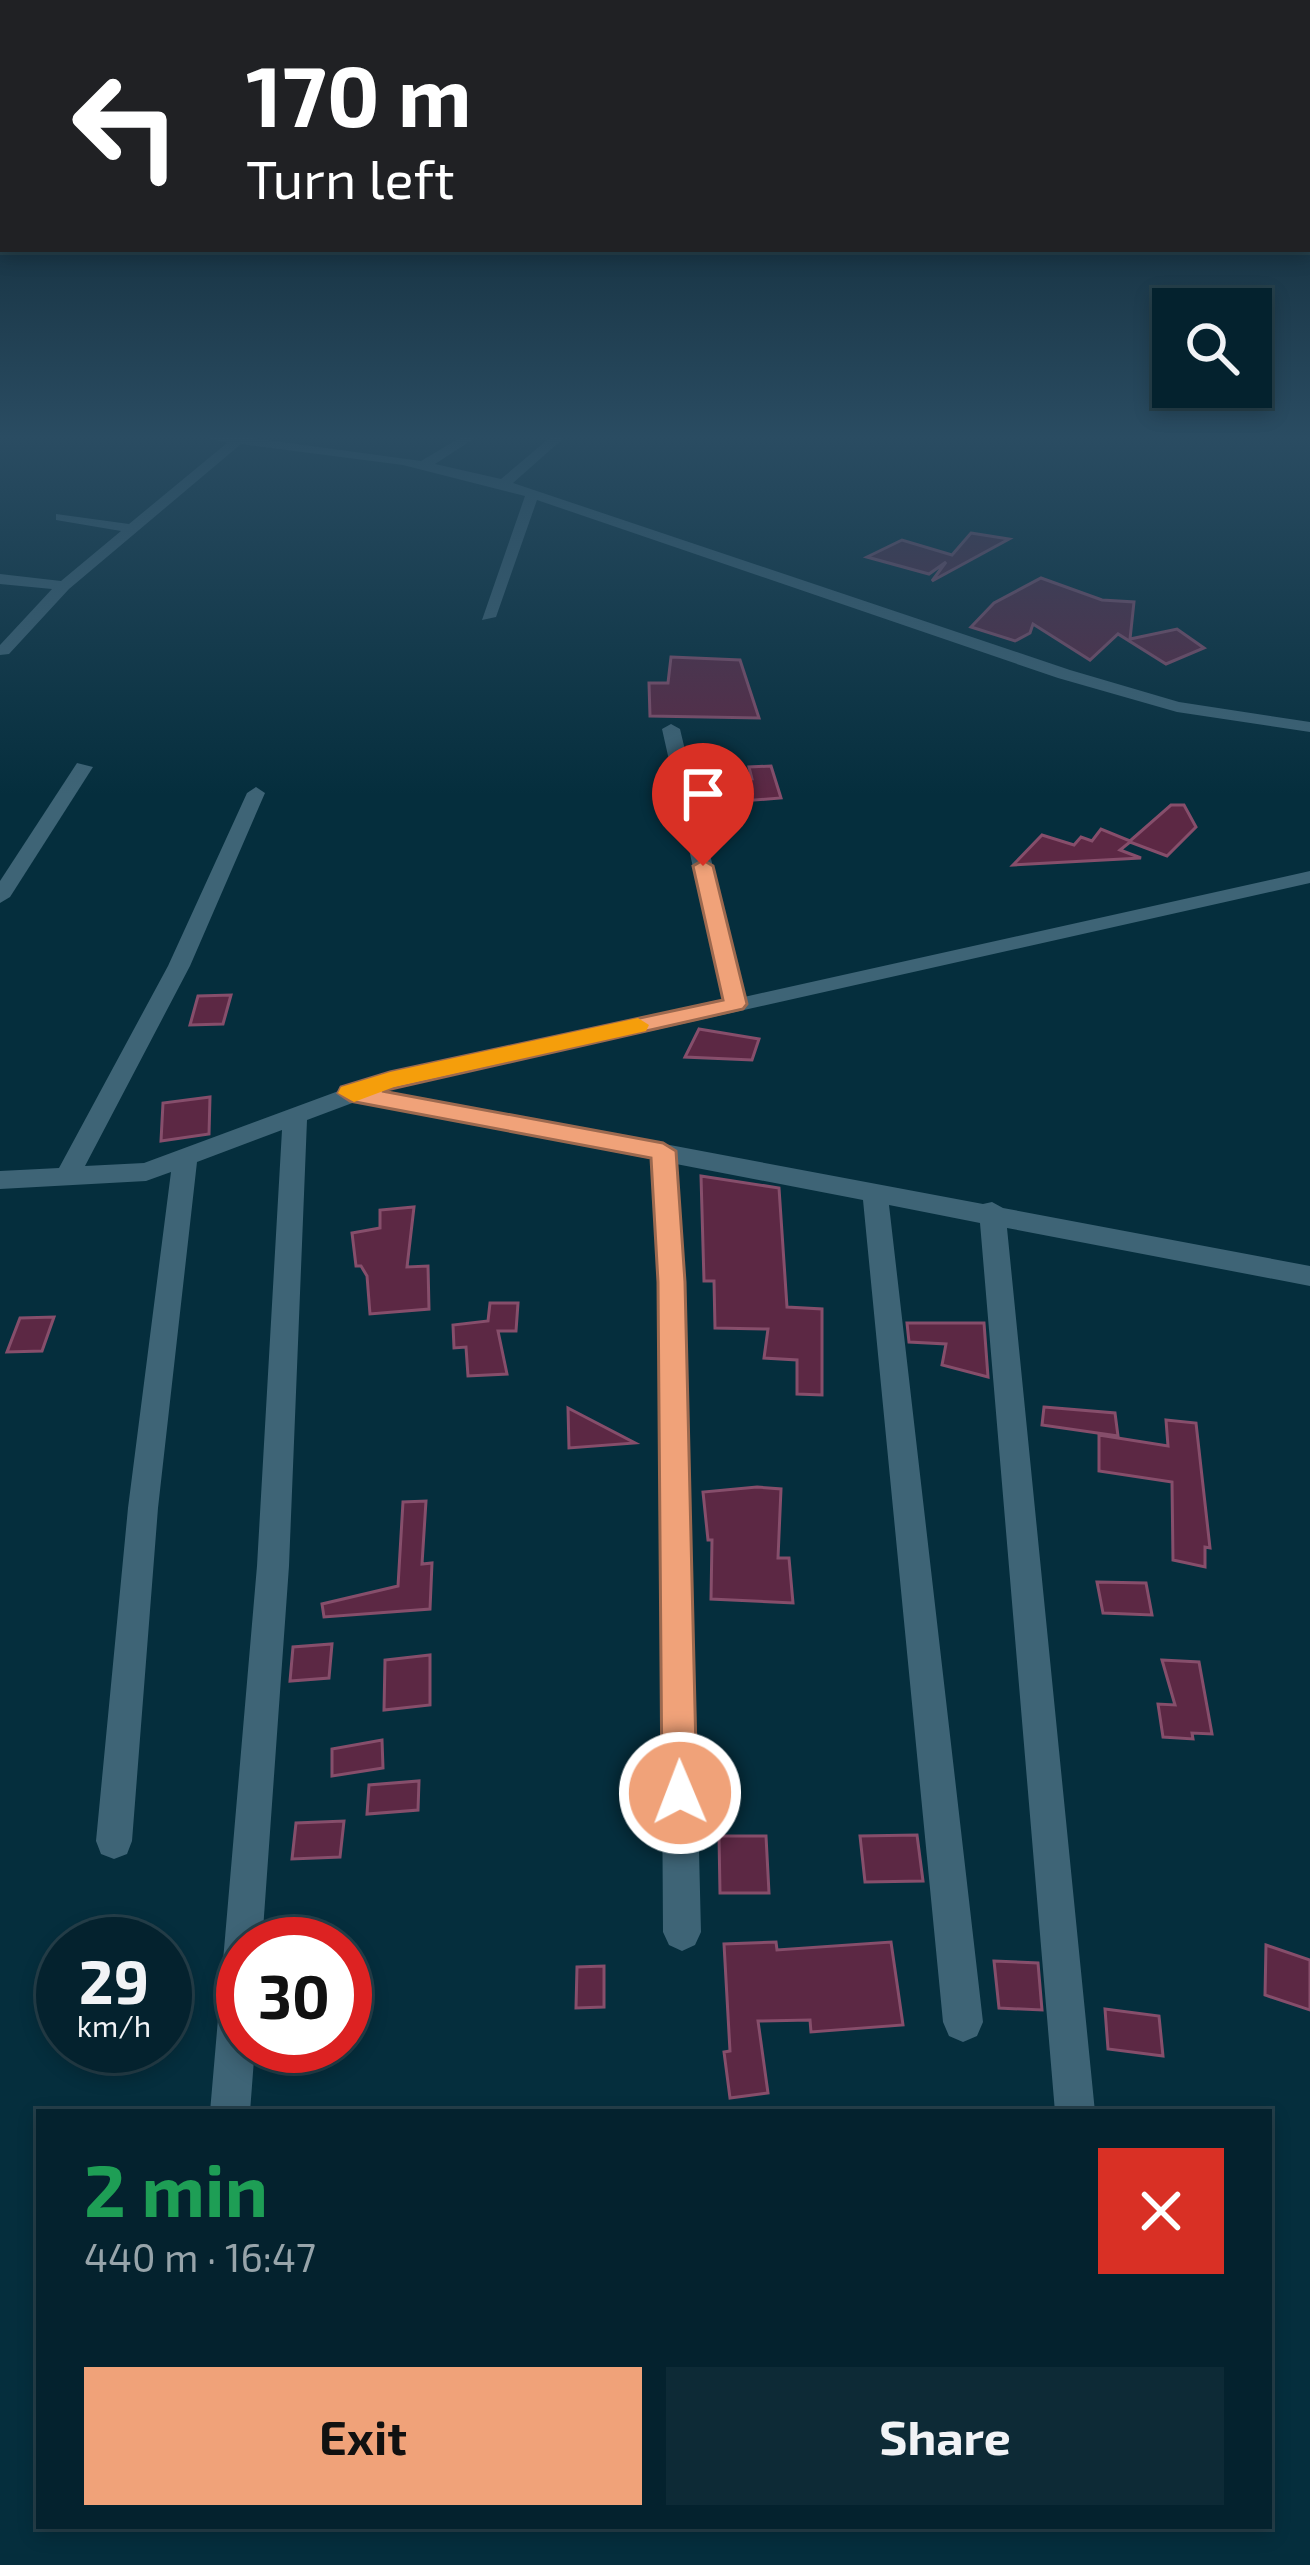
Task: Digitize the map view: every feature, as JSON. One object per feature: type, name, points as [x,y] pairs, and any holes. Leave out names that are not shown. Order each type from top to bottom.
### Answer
[{"type":"street","points":[[3,651],[64,586],[101,556]]},
{"type":"street","points":[[488,617],[510,556]]},
{"type":"street","points":[[717,556],[1064,674],[1178,707],[1310,727]]},
{"type":"street","points":[[0,579],[64,586]]},
{"type":"street","points":[[0,621],[28,622]]},
{"type":"street","points":[[671,729],[735,1004]]},
{"type":"street","points":[[0,897],[84,767]]},
{"type":"street","points":[[66,1178],[179,966],[256,793]]},
{"type":"street","points":[[0,1180],[120,1176],[185,1159],[390,1080],[1097,928],[1310,877]]},
{"type":"street","points":[[350,1093],[992,1211],[1310,1276]]},
{"type":"street","points":[[245,1917],[273,1566],[296,1116]]},
{"type":"street","points":[[663,1151],[672,1282],[682,1932]]},
{"type":"street","points":[[114,1841],[143,1508],[185,1159]]},
{"type":"street","points":[[875,1190],[963,2022]]},
{"type":"street","points":[[992,1211],[1076,2109]]},
{"type":"street","points":[[230,2109],[233,2073]]},
{"type":"building","points":[[978,556],[932,581],[946,562],[929,574],[867,557]]},
{"type":"building","points":[[1041,578],[1102,600],[1134,602],[1130,639],[1177,629],[1204,648],[1166,664],[1118,634],[1090,660],[1033,624],[1030,633],[1015,641],[971,627],[994,603]]},
{"type":"building","points":[[671,657],[740,660],[759,718],[650,716],[649,683],[668,683]]},
{"type":"building","points":[[771,766],[781,798],[703,804],[698,783],[752,779],[749,767]]},
{"type":"building","points":[[1171,805],[1184,805],[1196,827],[1167,856],[1130,842],[1120,850],[1141,858],[1013,865],[1042,835],[1074,845],[1081,837],[1092,841],[1101,829],[1130,841]]},
{"type":"building","points":[[231,995],[223,1024],[190,1025],[198,996]]},
{"type":"building","points":[[699,1029],[759,1039],[752,1060],[685,1057]]},
{"type":"building","points":[[210,1097],[209,1134],[161,1141],[163,1103]]},
{"type":"building","points":[[701,1176],[779,1188],[787,1307],[822,1309],[822,1395],[797,1394],[797,1360],[764,1358],[768,1329],[715,1328],[714,1281],[704,1281]]},
{"type":"building","points":[[414,1207],[407,1267],[428,1266],[429,1309],[370,1314],[367,1276],[356,1266],[352,1233],[380,1228],[380,1210]]},
{"type":"building","points":[[490,1303],[518,1303],[516,1331],[498,1331],[507,1374],[468,1376],[466,1347],[454,1348],[453,1325],[488,1321]]},
{"type":"building","points":[[54,1317],[42,1351],[7,1352],[20,1318]]},
{"type":"building","points":[[907,1323],[984,1323],[988,1377],[942,1365],[946,1344],[909,1342]]},
{"type":"building","points":[[1044,1407],[1115,1413],[1118,1436],[1042,1425]]},
{"type":"building","points":[[568,1408],[635,1443],[569,1448]]},
{"type":"building","points":[[1166,1420],[1196,1423],[1210,1548],[1205,1547],[1205,1567],[1173,1560],[1172,1482],[1099,1471],[1099,1435],[1168,1446]]},
{"type":"building","points":[[781,1489],[778,1558],[789,1558],[793,1603],[711,1599],[712,1540],[708,1540],[703,1492]]},
{"type":"building","points":[[426,1501],[422,1564],[432,1563],[430,1609],[324,1617],[322,1604],[398,1586],[403,1502]]},
{"type":"building","points":[[1097,1582],[1146,1583],[1152,1615],[1103,1613]]},
{"type":"building","points":[[332,1644],[329,1678],[290,1681],[293,1647]]},
{"type":"building","points":[[430,1655],[430,1705],[384,1710],[385,1660]]},
{"type":"building","points":[[1162,1660],[1199,1662],[1212,1734],[1192,1733],[1193,1739],[1163,1737],[1158,1704],[1175,1705]]},
{"type":"building","points":[[382,1740],[383,1768],[332,1776],[332,1749]]},
{"type":"building","points":[[419,1781],[418,1810],[367,1814],[369,1785]]},
{"type":"building","points":[[344,1821],[340,1857],[292,1859],[296,1823]]},
{"type":"building","points":[[917,1835],[923,1881],[865,1882],[860,1836]]},
{"type":"building","points":[[719,1836],[766,1836],[769,1893],[720,1893]]},
{"type":"building","points":[[776,1942],[777,1950],[891,1942],[903,2025],[811,2032],[810,2020],[758,2021],[768,2093],[730,2098],[724,2052],[730,2051],[724,1944]]},
{"type":"building","points":[[1266,1945],[1310,1960],[1310,2010],[1265,1995]]},
{"type":"building","points":[[994,1961],[1038,1963],[1042,2010],[999,2008]]},
{"type":"building","points":[[604,1966],[604,2007],[576,2008],[577,1967]]},
{"type":"building","points":[[1105,2009],[1159,2016],[1163,2056],[1108,2049]]},
{"type":"slow traffic","points":[[354,1094],[350,1093],[390,1080],[638,1025]]},
{"type":"route","points":[[680,1793],[672,1282],[663,1151],[350,1093],[390,1080],[735,1004],[703,866]]}]
